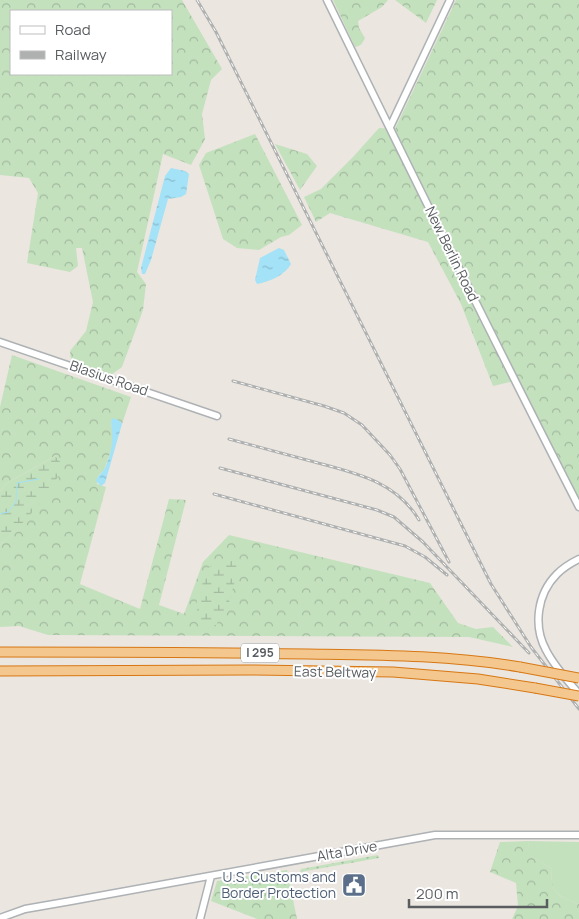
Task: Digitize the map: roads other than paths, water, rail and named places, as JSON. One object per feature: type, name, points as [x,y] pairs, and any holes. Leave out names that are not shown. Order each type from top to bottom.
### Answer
[{"type":"highway","name":"East Beltway","points":[[0,652],[198,651],[376,655],[459,659],[520,667],[579,678]]},
{"type":"highway","name":"East Beltway","points":[[0,670],[393,672],[478,679],[579,695]]},
{"type":"street","name":"New Berlin Road","points":[[327,0],[498,350],[579,507]]},
{"type":"street","points":[[390,126],[450,0]]},
{"type":"street","name":"Blasius Road","points":[[0,342],[217,416]]},
{"type":"street","points":[[579,559],[561,570],[549,585],[543,594],[538,618],[542,642],[546,651],[579,695]]},
{"type":"street","name":"Alta Drive","points":[[0,918],[26,909],[435,835],[579,835]]},
{"type":"street","points":[[200,919],[210,876]]},
{"type":"water","points":[[171,168],[185,171],[189,174],[186,194],[181,197],[168,199],[151,260],[145,274],[142,274],[141,268],[165,176]]},
{"type":"water","points":[[279,248],[284,250],[291,264],[276,277],[267,282],[257,284],[255,280],[260,258]]},
{"type":"water","points":[[113,418],[122,424],[105,483],[101,486],[96,481],[105,468],[110,455],[112,439],[111,421]]},
{"type":"waterway","points":[[0,514],[8,512],[16,502],[17,483],[39,479]]},
{"type":"railway","points":[[197,0],[216,32],[491,584],[531,647],[579,709]]},
{"type":"railway","points":[[233,381],[324,406],[344,413],[362,425],[390,455],[400,469],[449,562]]},
{"type":"railway","points":[[229,439],[355,473],[370,479],[397,495],[409,506],[419,520]]},
{"type":"railway","points":[[220,468],[377,510],[394,517],[423,542],[529,653]]},
{"type":"railway","points":[[214,494],[405,546],[425,557],[447,575]]},
{"type":"place","name":"U.S. Customs and Border Protection","points":[[354,885]]}]
